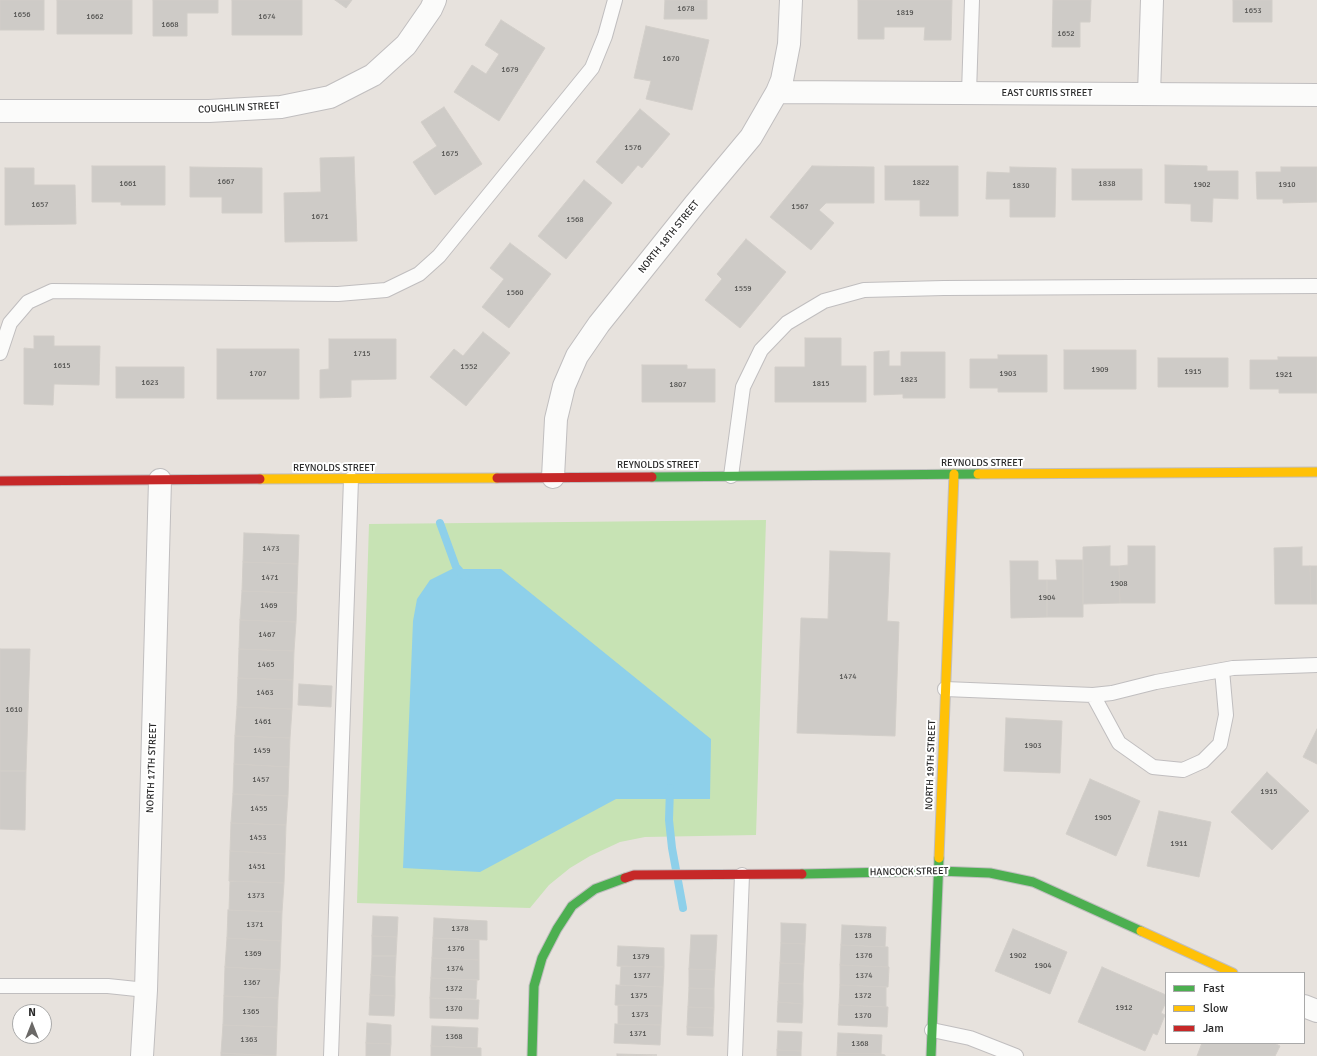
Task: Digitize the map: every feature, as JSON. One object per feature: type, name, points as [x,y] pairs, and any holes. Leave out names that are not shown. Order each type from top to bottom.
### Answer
[{"type":"street","name":"COUGHLIN STREET","points":[[0,111],[208,111],[281,107],[330,97],[373,75],[406,45],[431,9],[435,0]]},
{"type":"street","name":"NORTH 18TH STREET","points":[[553,477],[556,420],[564,386],[577,356],[604,318],[695,204],[751,138],[777,92],[782,80],[789,44],[791,0]]},
{"type":"street","points":[[1149,94],[1152,0]]},
{"type":"street","name":"EAST CURTIS STREET","points":[[777,92],[1317,96]]},
{"type":"street","name":"REYNOLDS STREET","points":[[0,481],[1317,472]]},
{"type":"street","name":"NORTH 19TH STREET","points":[[931,1056],[954,474]]},
{"type":"street","name":"NORTH 17TH STREET","points":[[142,1056],[146,990],[160,480]]},
{"type":"street","name":"HANCOCK STREET","points":[[532,1056],[534,986],[542,958],[557,929],[572,906],[595,889],[634,875],[742,875],[938,871],[990,873],[1033,882],[1231,972]]},
{"type":"street","points":[[1305,1006],[1317,1012]]},
{"type":"lane","points":[[0,353],[10,323],[28,302],[52,291],[338,294],[386,290],[419,274],[439,256],[592,68],[605,36],[615,0]]},
{"type":"lane","points":[[969,93],[972,0]]},
{"type":"lane","points":[[731,476],[744,387],[761,350],[787,323],[824,301],[864,290],[936,288],[1317,286]]},
{"type":"lane","points":[[331,1056],[351,478]]},
{"type":"lane","points":[[945,689],[1092,695],[1112,693],[1156,682],[1233,668],[1317,665]]},
{"type":"lane","points":[[1092,695],[1119,743],[1152,767],[1182,770],[1203,761],[1220,744],[1226,716],[1222,670]]},
{"type":"lane","points":[[735,1056],[742,875]]},
{"type":"lane","points":[[0,986],[108,986],[146,990]]},
{"type":"lane","points":[[932,1030],[970,1038],[1016,1056]]},
{"type":"green space","points":[[766,520],[756,835],[645,837],[620,842],[590,856],[570,868],[549,885],[530,908],[357,903],[369,524]]},
{"type":"water","points":[[452,569],[501,569],[711,739],[710,799],[616,799],[480,872],[403,868],[413,621],[417,599],[430,580]]},
{"type":"building","points":[[0,0],[44,0],[44,30],[0,30]]},
{"type":"building","points":[[57,0],[132,0],[132,34],[57,34]]},
{"type":"building","points":[[153,0],[218,0],[218,13],[187,13],[187,36],[153,36]]},
{"type":"building","points":[[232,0],[302,0],[302,35],[232,35]]},
{"type":"building","points":[[335,0],[352,0],[346,8]]},
{"type":"building","points":[[665,0],[707,0],[707,19],[664,19]]},
{"type":"building","points":[[858,0],[952,0],[951,40],[924,40],[925,27],[884,27],[884,39],[858,39]]},
{"type":"building","points":[[1053,0],[1091,0],[1090,22],[1080,22],[1080,47],[1052,47]]},
{"type":"building","points":[[1233,0],[1272,0],[1272,22],[1233,22]]},
{"type":"building","points":[[501,20],[545,48],[499,121],[454,92],[472,65],[486,74],[499,54],[485,45]]},
{"type":"building","points":[[646,26],[709,40],[692,110],[646,99],[651,81],[634,78]]},
{"type":"building","points":[[444,107],[482,164],[435,195],[413,162],[437,146],[421,122]]},
{"type":"building","points":[[640,109],[670,134],[642,168],[638,165],[622,184],[596,162]]},
{"type":"building","points":[[354,157],[357,241],[285,242],[284,193],[321,192],[320,158]]},
{"type":"building","points":[[1165,165],[1207,166],[1207,171],[1238,171],[1238,199],[1213,198],[1212,222],[1191,221],[1191,204],[1165,203]]},
{"type":"building","points":[[92,166],[165,166],[165,205],[121,205],[121,202],[92,202]]},
{"type":"building","points":[[812,166],[874,167],[874,203],[826,203],[819,210],[834,223],[811,250],[770,217]]},
{"type":"building","points":[[885,166],[958,166],[958,216],[920,216],[920,200],[885,200]]},
{"type":"building","points":[[190,167],[262,168],[262,213],[222,213],[222,197],[190,197]]},
{"type":"building","points":[[1010,167],[1056,168],[1055,217],[1010,217],[1010,199],[986,199],[987,172],[1010,173]]},
{"type":"building","points":[[1281,167],[1317,167],[1317,202],[1283,203],[1283,199],[1257,199],[1256,172],[1281,172]]},
{"type":"building","points":[[5,168],[34,168],[34,185],[75,185],[76,224],[5,225]]},
{"type":"building","points":[[1072,169],[1142,169],[1142,200],[1072,200]]},
{"type":"building","points":[[584,180],[612,203],[566,259],[538,236]]},
{"type":"building","points":[[746,239],[786,272],[740,328],[705,300],[722,279],[717,274]]},
{"type":"building","points":[[510,243],[551,274],[509,328],[482,307],[504,279],[490,268]]},
{"type":"building","points":[[483,332],[510,353],[466,406],[430,377],[454,349],[463,356]]},
{"type":"building","points":[[34,336],[54,336],[54,346],[100,346],[99,385],[54,384],[53,405],[24,404],[24,348],[34,349]]},
{"type":"building","points":[[805,338],[841,338],[841,366],[866,366],[866,402],[775,402],[775,367],[805,367]]},
{"type":"building","points":[[329,339],[396,339],[396,379],[351,380],[351,397],[320,398],[320,370],[329,369]]},
{"type":"building","points":[[217,349],[299,349],[299,399],[217,399]]},
{"type":"building","points":[[1064,350],[1136,350],[1136,389],[1064,389]]},
{"type":"building","points":[[889,351],[889,366],[901,366],[901,352],[945,352],[945,398],[903,398],[903,394],[874,395],[874,352]]},
{"type":"building","points":[[998,355],[1047,355],[1047,392],[998,392],[998,388],[970,388],[970,359],[998,359]]},
{"type":"building","points":[[1278,357],[1317,357],[1317,393],[1279,393],[1279,389],[1250,389],[1250,360],[1278,360]]},
{"type":"building","points":[[1158,358],[1228,358],[1228,387],[1158,387]]},
{"type":"building","points":[[642,365],[687,365],[687,369],[715,369],[715,402],[642,402]]},
{"type":"building","points":[[116,367],[184,367],[184,398],[116,398]]},
{"type":"building","points":[[244,533],[299,535],[298,564],[243,562]]},
{"type":"building","points":[[1110,546],[1110,566],[1119,566],[1120,603],[1083,604],[1083,547]]},
{"type":"building","points":[[1128,546],[1155,546],[1155,603],[1120,603],[1119,566],[1128,565]]},
{"type":"building","points":[[1302,547],[1302,566],[1310,566],[1311,604],[1275,604],[1274,548]]},
{"type":"building","points":[[830,551],[890,553],[887,621],[899,622],[895,736],[797,733],[801,618],[828,619]]},
{"type":"building","points":[[1056,560],[1083,560],[1083,617],[1047,617],[1047,580],[1057,580]]},
{"type":"building","points":[[1010,561],[1038,561],[1038,580],[1047,580],[1047,617],[1011,618]]},
{"type":"building","points":[[243,562],[298,564],[297,593],[242,591]]},
{"type":"building","points":[[1310,566],[1317,566],[1317,604],[1311,604]]},
{"type":"building","points":[[242,591],[297,593],[296,622],[240,620]]},
{"type":"building","points":[[240,620],[296,622],[294,651],[239,649]]},
{"type":"building","points":[[0,649],[30,649],[26,771],[0,771]]},
{"type":"building","points":[[239,649],[294,651],[293,680],[238,678]]},
{"type":"building","points":[[238,678],[293,680],[292,709],[237,707]]},
{"type":"building","points":[[299,684],[332,686],[331,707],[298,705]]},
{"type":"building","points":[[237,707],[292,709],[290,738],[235,736]]},
{"type":"building","points":[[1006,718],[1062,721],[1060,773],[1004,771]]},
{"type":"building","points":[[1317,729],[1317,764],[1303,757]]},
{"type":"building","points":[[235,736],[290,738],[289,767],[234,764]]},
{"type":"building","points":[[234,764],[289,767],[288,796],[233,794]]},
{"type":"building","points":[[0,771],[26,771],[25,830],[0,829]]},
{"type":"building","points":[[1267,772],[1309,811],[1272,850],[1231,812]]},
{"type":"building","points":[[1090,779],[1140,801],[1116,856],[1066,834]]},
{"type":"building","points":[[233,794],[288,796],[286,825],[231,823]]},
{"type":"building","points":[[1159,811],[1211,822],[1199,877],[1147,866]]},
{"type":"building","points":[[231,823],[286,825],[285,854],[230,851]]},
{"type":"building","points":[[230,851],[285,854],[284,883],[229,881]]},
{"type":"building","points":[[230,881],[284,883],[282,912],[229,910]]},
{"type":"building","points":[[228,910],[282,912],[281,941],[227,938]]},
{"type":"building","points":[[373,916],[398,917],[397,937],[372,936]]},
{"type":"building","points":[[434,918],[487,921],[487,940],[433,938]]},
{"type":"building","points":[[781,923],[806,924],[805,944],[781,943]]},
{"type":"building","points":[[842,925],[886,927],[885,947],[841,945]]},
{"type":"building","points":[[1013,929],[1067,952],[1050,994],[995,971]]},
{"type":"building","points":[[691,935],[717,935],[715,970],[689,969]]},
{"type":"building","points":[[372,936],[397,937],[396,956],[372,956]]},
{"type":"building","points":[[227,938],[281,941],[280,970],[225,967]]},
{"type":"building","points":[[433,938],[479,940],[479,960],[432,958]]},
{"type":"building","points":[[781,943],[805,944],[804,964],[780,963]]},
{"type":"building","points":[[841,945],[888,947],[888,967],[840,965]]},
{"type":"building","points":[[618,946],[664,948],[664,967],[617,966]]},
{"type":"building","points":[[372,956],[396,956],[395,977],[371,975]]},
{"type":"building","points":[[432,958],[479,960],[479,980],[431,978]]},
{"type":"building","points":[[780,963],[804,964],[803,984],[779,983]]},
{"type":"building","points":[[840,965],[889,967],[888,987],[840,985]]},
{"type":"building","points":[[621,966],[664,967],[663,987],[620,985]]},
{"type":"building","points":[[225,967],[280,970],[278,998],[224,996]]},
{"type":"building","points":[[1102,967],[1165,995],[1165,1004],[1161,1013],[1165,1015],[1157,1035],[1153,1033],[1145,1051],[1078,1022]]},
{"type":"building","points":[[689,969],[715,970],[714,989],[689,988]]},
{"type":"building","points":[[371,975],[395,977],[395,996],[370,995]]},
{"type":"building","points":[[431,978],[477,980],[476,999],[430,998]]},
{"type":"building","points":[[779,983],[803,984],[803,1004],[778,1002]]},
{"type":"building","points":[[616,985],[663,987],[662,1006],[615,1005]]},
{"type":"building","points":[[840,985],[886,987],[886,1007],[839,1005]]},
{"type":"building","points":[[689,988],[714,989],[714,1008],[688,1007]]},
{"type":"building","points":[[370,995],[395,996],[394,1016],[369,1015]]},
{"type":"building","points":[[224,996],[278,998],[277,1027],[223,1025]]},
{"type":"building","points":[[430,998],[479,1000],[478,1019],[430,1018]]},
{"type":"building","points":[[778,1002],[803,1004],[802,1023],[777,1022]]},
{"type":"building","points":[[618,1005],[662,1006],[661,1025],[618,1024]]},
{"type":"building","points":[[839,1005],[888,1007],[887,1027],[838,1025]]},
{"type":"building","points":[[688,1007],[714,1008],[713,1028],[687,1027]]},
{"type":"building","points":[[367,1023],[391,1025],[391,1044],[366,1043]]},
{"type":"building","points":[[615,1024],[661,1025],[660,1045],[614,1043]]},
{"type":"building","points":[[223,1025],[277,1027],[276,1056],[221,1053]]},
{"type":"building","points":[[432,1026],[478,1028],[477,1048],[431,1046]]},
{"type":"building","points":[[687,1027],[713,1028],[713,1036],[687,1035]]},
{"type":"building","points":[[778,1031],[802,1032],[801,1051],[777,1050]]},
{"type":"building","points":[[838,1033],[882,1035],[881,1054],[837,1053]]},
{"type":"building","points":[[366,1043],[391,1044],[390,1056],[366,1056]]},
{"type":"building","points":[[1202,1044],[1276,1044],[1280,1046],[1275,1056],[1197,1056]]},
{"type":"building","points":[[431,1046],[481,1048],[481,1056],[431,1056]]},
{"type":"building","points":[[777,1050],[801,1051],[801,1056],[777,1056]]},
{"type":"building","points":[[221,1053],[276,1056],[221,1056]]},
{"type":"building","points":[[837,1053],[881,1054],[885,1056],[837,1056]]},
{"type":"building","points":[[617,1054],[657,1055],[617,1056]]},
{"type":"waterway","points":[[440,523],[456,567],[465,577]]},
{"type":"waterway","points":[[670,788],[669,820],[672,848],[683,908]]},
{"type":"traffic: fast","points":[[652,477],[978,474]]},
{"type":"traffic: fast","points":[[931,1056],[939,858]]},
{"type":"traffic: fast","points":[[802,874],[938,871],[990,873],[1033,882],[1141,931]]},
{"type":"traffic: fast","points":[[532,1056],[534,986],[542,958],[557,929],[572,906],[595,889],[625,878]]},
{"type":"traffic: slow","points":[[978,474],[1317,472]]},
{"type":"traffic: slow","points":[[939,858],[954,474]]},
{"type":"traffic: slow","points":[[260,479],[497,478]]},
{"type":"traffic: slow","points":[[1141,931],[1231,972]]},
{"type":"traffic: jam","points":[[497,478],[652,477]]},
{"type":"traffic: jam","points":[[0,481],[260,479]]},
{"type":"traffic: jam","points":[[625,878],[634,875],[802,874]]}]
